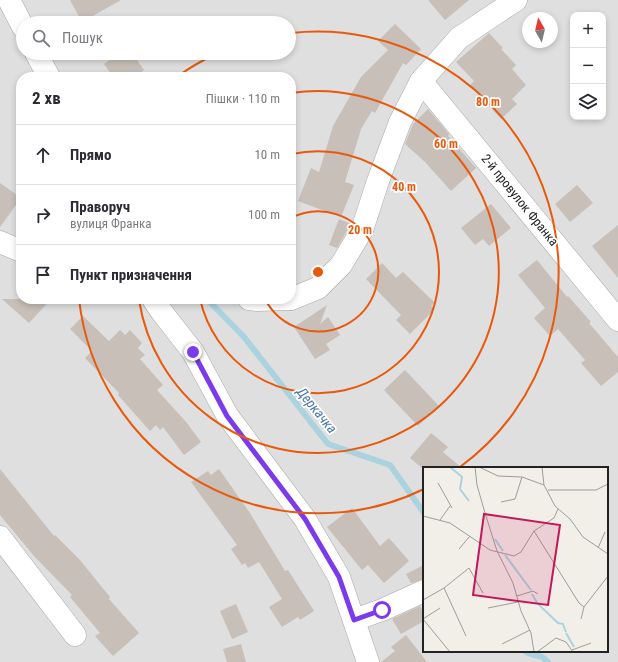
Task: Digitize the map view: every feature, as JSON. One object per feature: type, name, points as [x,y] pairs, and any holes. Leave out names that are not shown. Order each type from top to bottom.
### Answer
[{"type":"street","points":[[9,0],[17,16]]},
{"type":"street","points":[[296,297],[318,288],[341,265],[362,230],[400,122],[421,80],[459,38],[516,0]]},
{"type":"street","points":[[40,60],[46,72]]},
{"type":"street","name":"2-й провулок Франка","points":[[421,80],[618,320]]},
{"type":"street","points":[[0,242],[16,249]]},
{"type":"street","points":[[156,304],[193,352],[227,416],[305,519],[339,577],[368,662]]},
{"type":"street","points":[[0,537],[75,635]]},
{"type":"street","points":[[354,620],[382,610],[423,591]]},
{"type":"shaded area","points":[[0,0],[618,0],[618,662],[0,662]]},
{"type":"building","points":[[70,0],[121,0],[93,16],[79,16]]},
{"type":"building","points":[[428,0],[469,0],[445,20]]},
{"type":"building","points":[[395,24],[421,49],[406,65],[403,63],[375,113],[372,111],[361,129],[345,182],[354,185],[341,217],[298,201],[311,168],[319,172],[333,126],[361,77],[388,50],[378,41]]},
{"type":"building","points":[[489,33],[516,65],[512,69],[526,85],[512,99],[517,104],[501,119],[470,85],[474,81],[456,62]]},
{"type":"building","points":[[109,60],[137,60],[144,70],[141,72],[110,72],[104,64]]},
{"type":"building","points":[[428,109],[449,134],[448,136],[476,168],[451,191],[425,162],[405,144],[413,124]]},
{"type":"building","points":[[0,183],[16,194],[16,205],[0,227]]},
{"type":"building","points":[[577,185],[593,203],[570,222],[555,204]]},
{"type":"building","points":[[491,204],[511,228],[489,246],[483,239],[475,245],[461,228]]},
{"type":"building","points":[[339,219],[351,224],[337,248],[329,245]]},
{"type":"building","points":[[618,225],[618,278],[592,246]]},
{"type":"building","points":[[537,260],[567,297],[568,296],[591,322],[589,323],[618,357],[618,372],[601,386],[581,363],[585,360],[558,329],[550,336],[534,318],[545,308],[518,275]]},
{"type":"building","points":[[382,263],[396,278],[403,272],[435,303],[431,306],[435,309],[410,334],[396,320],[401,315],[366,279]]},
{"type":"building","points":[[2,299],[16,299],[16,304],[46,304],[29,323]]},
{"type":"building","points":[[327,305],[320,324],[328,317],[340,335],[326,344],[330,350],[315,359],[294,327]]},
{"type":"building","points":[[83,316],[109,341],[120,330],[125,335],[130,330],[142,343],[138,348],[145,355],[140,359],[163,385],[157,390],[187,423],[201,442],[184,455],[163,427],[160,430],[156,425],[150,431],[118,395],[119,393],[85,358],[92,351],[70,329]]},
{"type":"building","points":[[405,370],[439,406],[418,426],[384,390]]},
{"type":"building","points":[[431,433],[448,447],[443,452],[461,467],[422,468],[410,458]]},
{"type":"building","points":[[0,469],[54,536],[55,535],[80,560],[110,597],[109,599],[139,633],[113,656],[95,636],[100,633],[70,597],[72,595],[34,556],[0,515]]},
{"type":"building","points":[[219,469],[250,513],[285,571],[288,570],[314,611],[300,620],[298,617],[282,627],[269,607],[282,599],[259,562],[248,568],[245,563],[242,565],[231,549],[237,545],[191,482],[208,471],[211,475]]},
{"type":"building","points":[[352,508],[380,546],[389,538],[409,561],[384,583],[368,565],[362,570],[327,527]]},
{"type":"building","points":[[423,566],[423,579],[411,583],[406,574]]},
{"type":"building","points":[[236,604],[248,632],[232,639],[220,611]]},
{"type":"building","points":[[420,606],[423,611],[423,622],[401,634],[392,619]]},
{"type":"building","points":[[406,635],[427,662],[381,662],[395,651],[391,647]]},
{"type":"building","points":[[241,644],[246,662],[227,662],[223,649]]},
{"type":"waterway","name":"Деркачка","points":[[212,304],[244,337],[328,444],[390,465],[423,512]]},
{"type":"waterway","name":"Деркачка","points":[[526,652],[542,657],[548,662]]},
{"type":"route","points":[[193,352],[227,416],[305,519],[339,577],[354,620],[382,610]]}]
